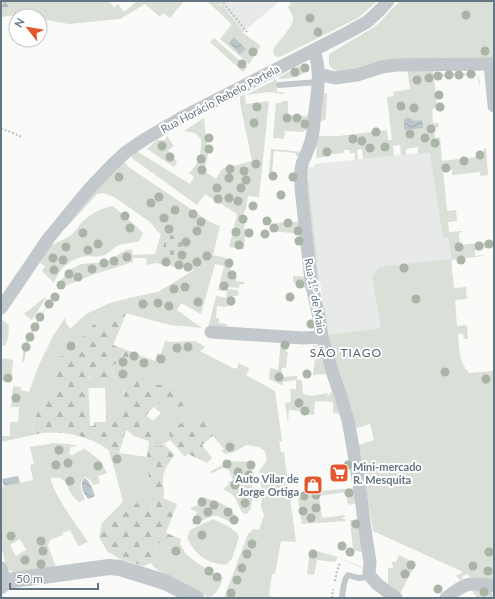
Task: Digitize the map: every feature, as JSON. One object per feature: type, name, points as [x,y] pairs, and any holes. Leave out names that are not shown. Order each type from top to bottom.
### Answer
[{"type":"street","name":"Rua Horácio Rebelo Portela","points":[[1,308],[48,239],[90,188],[126,152],[181,118],[367,22],[388,1]]},
{"type":"street","points":[[314,50],[317,59],[319,78]]},
{"type":"street","name":"Rua Horácio Rebelo Portela","points":[[319,78],[335,78],[357,75],[396,64],[492,64]]},
{"type":"street","points":[[492,64],[494,106]]},
{"type":"street","name":"Rua 1.º de Maio","points":[[319,78],[312,139],[300,173],[301,188],[311,281],[322,337],[348,420],[361,497],[370,562],[369,574],[371,577]]},
{"type":"street","points":[[211,332],[303,338],[322,337]]},
{"type":"street","points":[[2,579],[13,580],[109,566],[165,582],[196,598]]},
{"type":"street","points":[[371,577],[377,584],[396,598]]},
{"type":"street","points":[[446,598],[461,587],[469,584],[476,583],[494,586]]},
{"type":"lane","name":"Rua Horácio Rebelo Portela","points":[[279,85],[319,78]]},
{"type":"lane","points":[[342,598],[346,576],[348,574],[358,578],[371,577]]},
{"type":"path","points":[[218,1],[219,3],[222,1],[247,32]]},
{"type":"path","points":[[1,128],[22,137]]},
{"type":"path","points":[[335,580],[340,563]]},
{"type":"shaded area","points":[[207,1],[280,1],[242,33]]},
{"type":"shaded area","points":[[441,151],[452,267],[381,328],[328,335],[320,282],[315,281],[306,167],[314,167],[314,164]]},
{"type":"green space","points":[[1,1],[12,1],[14,8],[8,8],[8,16],[1,17]]},
{"type":"green space","points":[[12,1],[109,1],[114,7],[118,4],[124,12],[137,1],[184,1],[170,18],[163,13],[160,17],[145,4],[120,19],[69,24],[48,20],[48,8],[14,8]]},
{"type":"green space","points":[[207,1],[215,1],[220,7],[222,5],[244,31],[243,33],[261,46],[249,64],[220,39],[232,24]]},
{"type":"green space","points":[[288,1],[377,1],[358,18],[282,56],[277,57],[274,55],[274,48],[288,30],[293,19],[288,7],[291,4]]},
{"type":"green space","points":[[400,1],[494,1],[494,60],[342,72],[334,70],[329,65],[329,54],[376,26]]},
{"type":"green space","points":[[214,38],[247,67],[243,72],[210,42]]},
{"type":"green space","points":[[303,64],[309,65],[309,68],[303,74],[296,77],[279,79],[279,77]]},
{"type":"green space","points":[[407,68],[433,69],[434,74],[475,73],[479,77],[479,85],[478,77],[476,75],[434,77],[437,108],[432,109],[433,123],[438,123],[439,127],[434,128],[435,138],[440,137],[442,161],[484,156],[484,148],[486,148],[488,175],[480,176],[480,172],[452,175],[452,170],[443,171],[447,211],[456,210],[457,221],[448,222],[449,232],[462,231],[459,233],[460,245],[492,240],[493,247],[475,250],[475,256],[484,256],[451,260],[454,288],[466,287],[467,299],[455,300],[457,326],[467,325],[468,339],[464,339],[463,334],[458,334],[461,360],[469,373],[494,371],[494,580],[469,577],[468,574],[462,576],[463,579],[460,580],[456,576],[463,572],[373,531],[359,445],[374,440],[370,424],[356,428],[352,410],[339,379],[328,335],[381,328],[372,276],[380,267],[451,259],[449,238],[443,238],[430,153],[418,154],[418,147],[406,149],[406,155],[401,155],[400,145],[393,146],[394,156],[363,159],[362,149],[357,150],[358,160],[355,160],[355,153],[350,153],[350,150],[344,150],[344,153],[324,155],[324,157],[316,158],[317,136],[339,136],[387,130],[388,140],[392,140],[387,97],[394,96],[393,92],[410,89]]},
{"type":"green space","points":[[277,79],[277,92],[283,92],[284,94],[269,92],[246,95]]},
{"type":"green space","points":[[322,93],[327,93],[326,119],[320,122]]},
{"type":"green space","points":[[245,95],[246,104],[269,101],[259,197],[248,196],[246,209],[242,216],[246,219],[244,229],[253,229],[252,237],[245,236],[244,249],[229,247],[237,214],[205,194],[197,205],[132,158],[132,152],[135,150],[190,184],[194,177],[189,173],[200,158],[201,139],[195,133],[184,131],[204,118],[208,155],[204,171],[216,179],[222,169],[252,161],[240,103],[240,96]]},
{"type":"green space","points":[[282,101],[288,101],[288,115],[307,116],[307,114],[310,114],[308,130],[305,130],[304,132],[285,131],[284,139],[273,138],[276,103],[281,103]]},
{"type":"green space","points":[[167,136],[174,146],[168,150],[177,162],[174,167],[147,149],[157,140],[165,140]]},
{"type":"green space","points":[[271,149],[303,152],[296,156],[296,153],[274,151],[272,172],[269,172]]},
{"type":"green space","points":[[121,162],[127,164],[127,166],[210,222],[220,226],[213,255],[232,261],[230,272],[235,272],[235,277],[237,277],[236,281],[244,282],[244,284],[240,284],[239,288],[228,287],[228,289],[238,290],[239,292],[238,296],[233,296],[232,306],[217,306],[216,318],[219,318],[219,323],[227,324],[227,329],[208,328],[216,296],[226,298],[227,291],[218,290],[224,266],[215,264],[201,314],[181,303],[177,310],[202,328],[170,325],[125,313],[114,314],[94,324],[77,344],[72,355],[49,373],[52,389],[37,413],[32,427],[33,435],[1,442],[1,436],[10,436],[10,422],[18,422],[19,407],[11,407],[13,386],[21,387],[21,390],[29,392],[39,365],[53,336],[65,318],[70,329],[86,314],[110,303],[158,292],[194,270],[155,263],[147,265],[146,258],[133,258],[133,262],[92,275],[58,289],[61,280],[69,270],[81,264],[106,262],[126,250],[132,249],[133,255],[155,254],[161,234],[150,222],[114,197],[103,193],[97,194],[65,229],[63,228]]},
{"type":"green space","points":[[305,178],[309,183],[319,281],[315,281]]},
{"type":"green space","points":[[113,206],[143,233],[138,242],[119,245],[104,255],[77,258],[63,268],[54,283],[42,271],[45,266],[38,262],[44,253],[52,245],[71,235],[81,223],[92,214],[104,208]]},
{"type":"green space","points":[[283,222],[301,222],[302,234],[272,231],[273,224]]},
{"type":"green space","points":[[167,234],[185,240],[179,259],[161,254]]},
{"type":"green space","points":[[293,276],[307,277],[309,288],[306,291],[305,288],[300,287],[297,283],[293,282]]},
{"type":"green space","points":[[57,294],[58,295],[45,310],[28,343],[24,362],[22,362],[24,347],[33,328],[40,316]]},
{"type":"green space","points":[[45,297],[46,298],[32,320],[24,314]]},
{"type":"green space","points":[[126,313],[113,345],[129,351],[128,361],[121,361],[112,366],[113,377],[108,384],[96,381],[93,374],[88,379],[90,426],[94,426],[94,422],[106,422],[106,412],[119,412],[127,387],[135,375],[149,385],[166,385],[187,389],[187,405],[172,408],[160,402],[150,410],[143,421],[157,431],[151,438],[158,447],[164,444],[175,455],[167,465],[164,473],[163,498],[177,504],[166,533],[181,539],[180,543],[155,543],[156,569],[151,563],[143,566],[120,559],[107,551],[99,537],[102,523],[123,502],[135,502],[152,513],[147,457],[149,441],[134,436],[126,430],[119,453],[82,437],[65,433],[41,433],[33,435],[32,427],[37,413],[52,389],[49,373],[56,357],[72,355],[77,344],[94,324],[114,314]]},
{"type":"green space","points":[[1,319],[9,325],[8,338],[5,346],[1,345],[3,340],[1,339]]},
{"type":"green space","points":[[165,341],[195,341],[205,347],[200,351],[235,369],[238,367],[238,363],[249,368],[246,375],[275,391],[282,441],[279,441],[281,452],[284,452],[296,542],[281,541],[275,574],[272,574],[269,596],[280,598],[224,598],[248,534],[253,529],[259,530],[264,515],[261,507],[262,492],[259,471],[267,460],[265,451],[259,447],[246,445],[234,452],[226,454],[221,451],[224,449],[213,436],[204,417],[169,430],[170,440],[158,447],[151,438],[156,431],[143,421],[146,415],[153,421],[161,413],[154,407],[160,402],[172,408],[187,389],[166,385],[148,385],[124,391],[120,412],[106,412],[105,388],[88,388],[88,380],[93,374],[113,377],[112,366],[121,361],[128,361],[129,351],[155,361],[157,353],[161,354]]},
{"type":"green space","points":[[281,342],[290,342],[290,346],[286,346],[286,352],[288,352],[286,368],[282,368],[281,377],[297,376],[297,380],[302,380],[303,394],[311,396],[328,393],[327,396],[329,396],[332,392],[339,414],[333,413],[333,402],[315,401],[314,415],[289,410],[288,423],[285,403],[291,402],[290,389],[296,389],[296,380],[283,382],[283,386],[269,379],[270,368],[278,370]]},
{"type":"green space","points":[[313,345],[317,346],[326,374],[313,375],[316,348],[313,347]]},
{"type":"green space","points":[[1,358],[13,360],[11,382],[1,381]]},
{"type":"green space","points":[[193,417],[204,417],[213,436],[202,445],[212,458],[207,463],[188,454],[185,457],[170,440],[169,430]]},
{"type":"green space","points":[[54,443],[78,446],[71,447],[69,453],[70,455],[83,450],[83,448],[100,460],[107,473],[98,476],[100,483],[93,485],[87,478],[84,477],[81,482],[81,490],[85,499],[79,502],[72,495],[63,479],[51,478],[52,484],[60,500],[88,542],[78,546],[70,530],[62,533],[63,535],[50,540],[48,546],[56,567],[16,572],[9,570],[6,567],[1,545],[1,487],[33,480],[30,465],[34,464],[30,447]],"holes":[[[20,539],[26,550],[16,556],[10,545]]]},
{"type":"green space","points":[[108,449],[119,453],[147,457],[152,513],[135,502],[123,502]]},
{"type":"green space","points":[[234,461],[254,462],[251,473],[253,493],[251,508],[247,514],[243,513],[240,509],[232,494],[224,490],[225,487],[229,485],[228,482],[233,480],[227,466],[210,474],[211,471]]},
{"type":"green space","points":[[354,488],[357,503],[348,505],[346,492],[319,496],[322,518],[345,515],[343,519],[346,521],[302,524],[297,493]]},
{"type":"green space","points":[[200,497],[221,503],[239,519],[238,522],[235,524],[218,516],[212,516],[192,525],[197,512],[190,509],[198,505]]},
{"type":"green space","points":[[213,519],[228,526],[237,533],[239,537],[232,559],[226,565],[207,560],[202,557],[190,544],[187,538],[190,530]]},
{"type":"green space","points":[[350,520],[359,520],[365,553],[353,550]]},
{"type":"green space","points":[[155,543],[180,543],[185,553],[197,563],[223,578],[216,593],[208,597],[156,569]]},
{"type":"green space","points":[[310,550],[338,557],[335,562],[317,560],[314,575],[307,574]]},
{"type":"green space","points":[[399,555],[416,563],[400,594],[388,584],[388,568],[393,568],[392,563],[393,561],[396,562]]},
{"type":"green space","points":[[338,557],[362,567],[361,568]]},
{"type":"green space","points":[[471,590],[492,592],[494,598],[478,598]]},
{"type":"water","points":[[234,37],[246,49],[240,54],[229,43]]},
{"type":"water","points":[[408,117],[415,121],[422,120],[423,128],[404,130],[404,119]]},
{"type":"water","points":[[18,476],[20,483],[4,486],[2,479]]},
{"type":"water","points":[[84,478],[90,483],[95,496],[88,499],[83,492],[82,487]]},
{"type":"place","name":"Mini-mercado R. Mesquita","points":[[339,473]]},
{"type":"place","name":"Auto Vilar de Jorge Ortiga","points":[[313,485]]},
{"type":"district","name":"SÃO TIAGO","points":[[346,353]]}]
